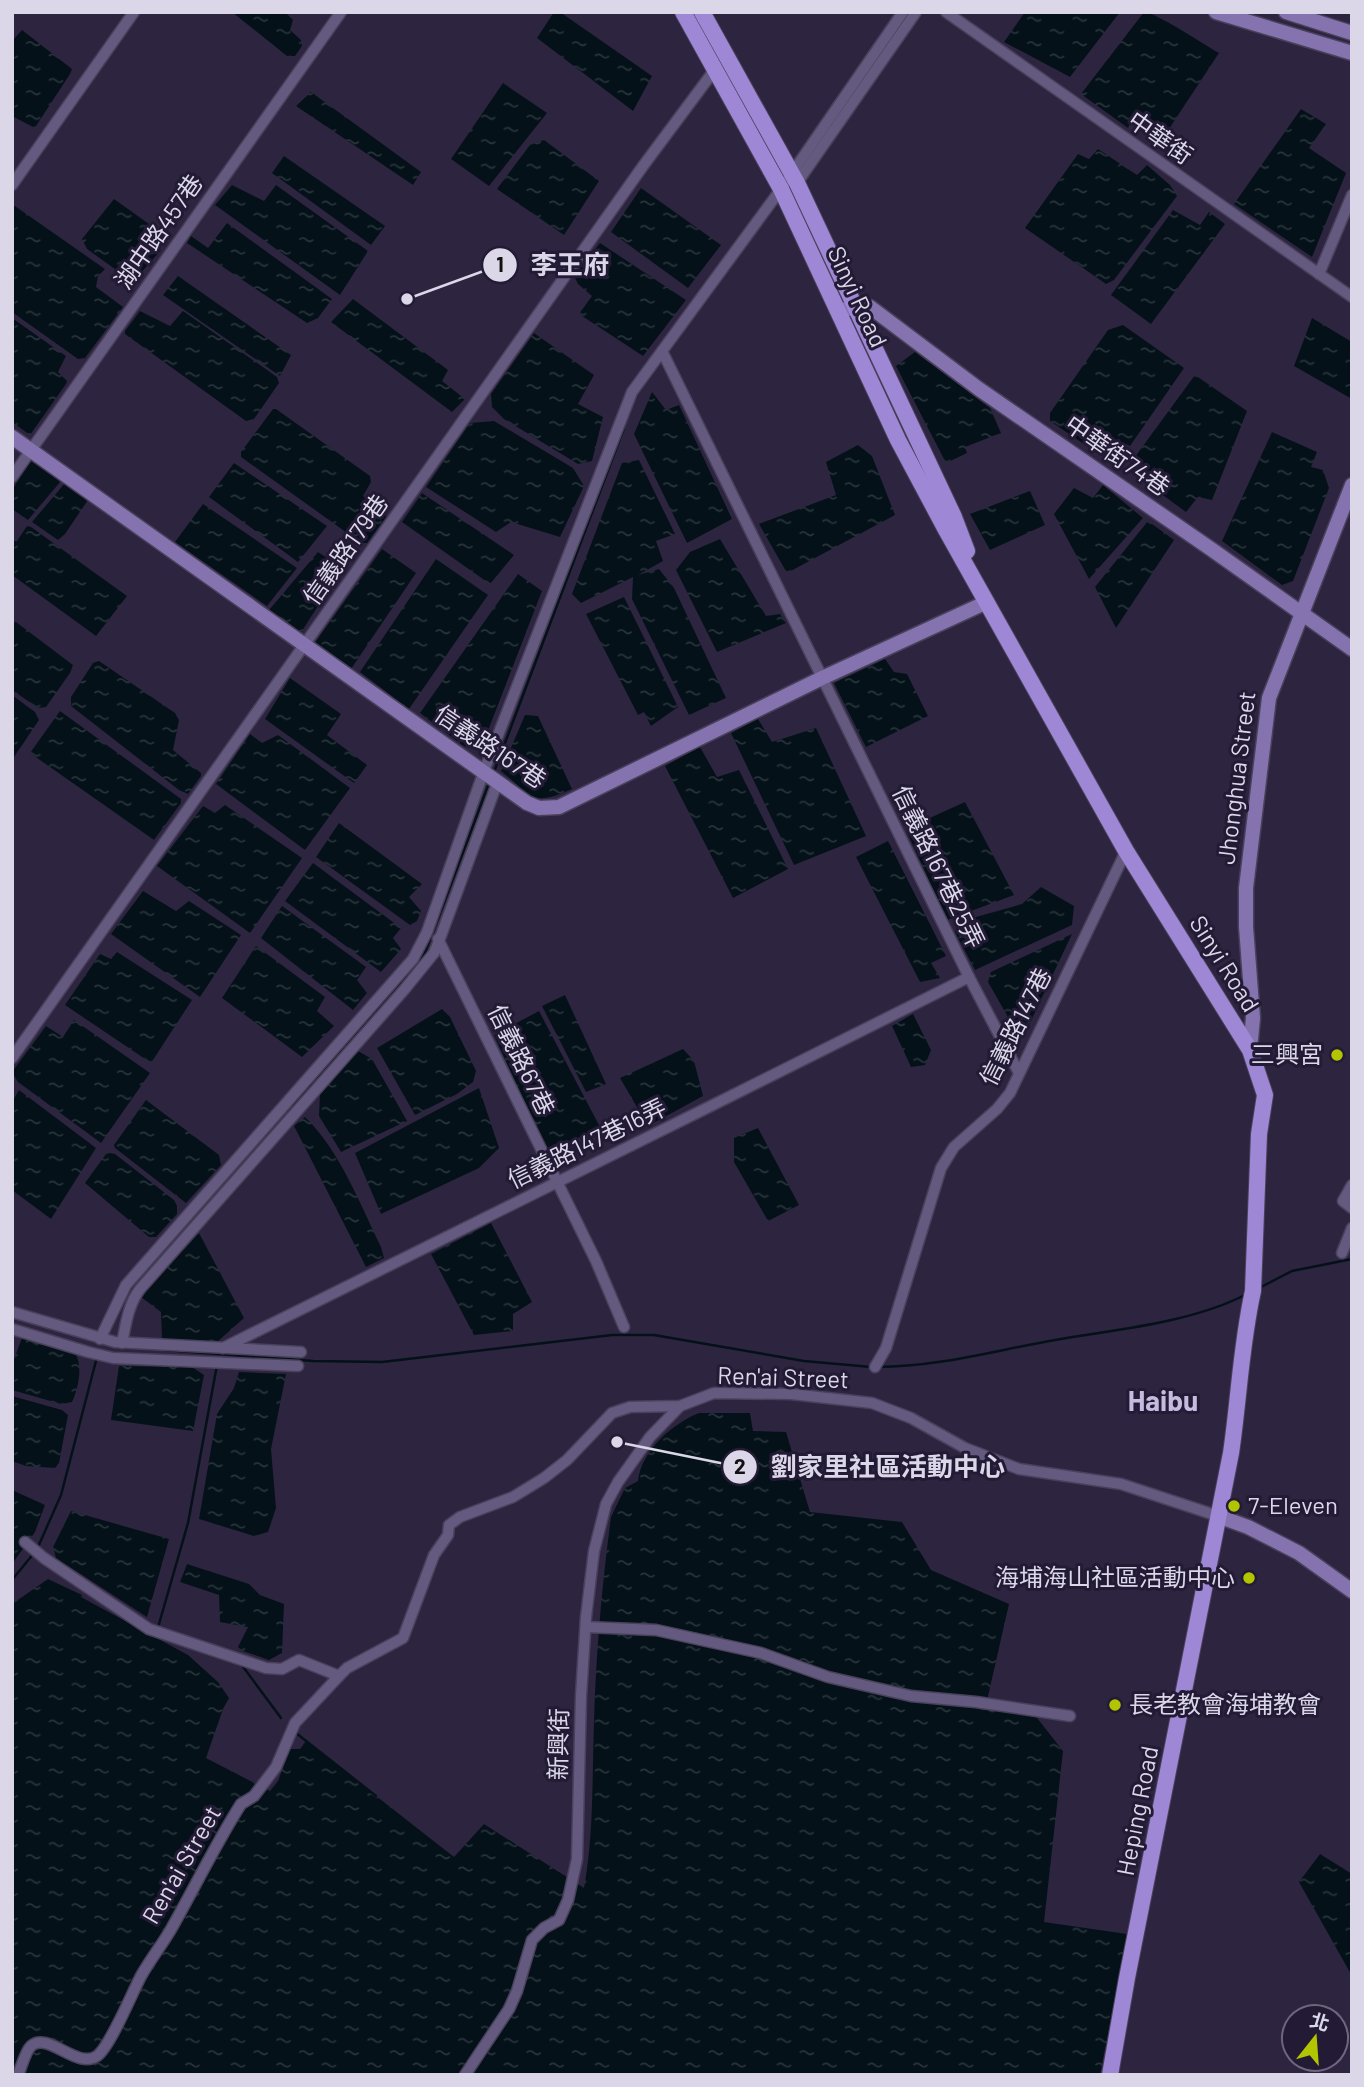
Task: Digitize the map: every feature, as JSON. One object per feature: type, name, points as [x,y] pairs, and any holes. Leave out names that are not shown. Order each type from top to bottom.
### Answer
[{"type":"main road","name":"Sinyi Road","points":[[683,12],[790,182],[838,310],[898,440],[1126,851],[1250,1050],[1265,1095],[1259,1134],[1254,1287],[1247,1312],[1231,1453],[1218,1516]]},
{"type":"main road","name":"Sinyi Road","points":[[702,12],[855,308],[954,517],[987,602]]},
{"type":"main road","name":"Heping Road","points":[[1111,2075],[1127,1978],[1218,1516]]},
{"type":"street","points":[[12,185],[134,12]]},
{"type":"street","name":"湖中路457巷","points":[[12,477],[341,12]]},
{"type":"street","points":[[790,182],[903,12]]},
{"type":"street","points":[[110,1341],[126,1286],[413,958],[427,932],[491,776],[632,392],[916,12]]},
{"type":"street","name":"中華街","points":[[946,12],[1352,297]]},
{"type":"street","points":[[1216,12],[1352,54]]},
{"type":"street","points":[[1286,12],[1352,33]]},
{"type":"street","name":"信義路179巷","points":[[12,1058],[643,166],[716,68]]},
{"type":"street","points":[[1319,274],[1352,195]]},
{"type":"street","name":"中華街74巷","points":[[855,308],[870,307],[979,389],[1352,649]]},
{"type":"street","points":[[838,310],[855,308]]},
{"type":"street","name":"信義路167巷25弄","points":[[662,351],[969,977],[1019,1073]]},
{"type":"street","name":"信義路167巷","points":[[12,437],[527,803],[539,808],[559,807],[822,678],[987,602]]},
{"type":"street","name":"Jhonghua Street","points":[[1250,1050],[1253,1018],[1246,927],[1249,859],[1269,698],[1352,485]]},
{"type":"street","points":[[110,1341],[140,1289],[404,990],[433,953],[491,776]]},
{"type":"street","name":"信義路147巷","points":[[875,1367],[886,1348],[941,1167],[954,1147],[997,1109],[1010,1093],[1126,851]]},
{"type":"street","name":"信義路67巷","points":[[427,932],[439,941],[596,1261],[624,1326]]},
{"type":"street","name":"信義路147巷16弄","points":[[223,1348],[969,977]]},
{"type":"street","points":[[1352,1185],[1343,1200],[1352,1209]]},
{"type":"street","points":[[1342,1253],[1352,1228]]},
{"type":"street","points":[[12,1312],[110,1341],[302,1352]]},
{"type":"street","points":[[12,1329],[113,1358],[298,1366]]},
{"type":"street","name":"Ren'ai Street","points":[[18,2075],[30,2047],[37,2043],[45,2042],[65,2053],[89,2059],[97,2055],[119,2022],[141,1976],[168,1934],[241,1804],[254,1796],[276,1767],[295,1723],[347,1668],[403,1638],[434,1555],[448,1535],[449,1525],[460,1517],[513,1497],[544,1478],[567,1460],[612,1413],[629,1407],[680,1406],[714,1392],[791,1394],[872,1403],[911,1418],[976,1453],[1020,1469],[1121,1484],[1218,1516]]},
{"type":"street","name":"新興街","points":[[465,2075],[509,2009],[532,1940],[563,1915],[577,1859],[581,1696],[594,1551],[611,1493],[650,1437],[680,1406]]},
{"type":"street","points":[[1218,1516],[1248,1527],[1299,1553],[1352,1591]]},
{"type":"street","points":[[30,1547],[149,1629],[266,1668],[282,1669],[299,1660],[340,1675]]},
{"type":"street","points":[[586,1627],[656,1630],[761,1653],[828,1677],[911,1696],[976,1702],[1070,1716]]},
{"type":"water","points":[[232,12],[285,12],[293,20],[290,30],[301,40],[302,46],[295,56],[287,56]]},
{"type":"water","points":[[554,12],[560,12],[652,76],[633,111],[537,38]]},
{"type":"water","points":[[1025,12],[1120,12],[1070,77],[1004,42]]},
{"type":"water","points":[[1144,12],[1169,23],[1219,53],[1165,135],[1135,111],[1128,128],[1081,94]]},
{"type":"water","points":[[22,30],[72,69],[33,127],[12,116],[12,41]]},
{"type":"water","points":[[503,83],[547,113],[489,186],[451,159]]},
{"type":"water","points":[[311,92],[421,172],[413,185],[296,106]]},
{"type":"water","points":[[1301,109],[1326,124],[1309,148],[1346,173],[1312,257],[1234,204]]},
{"type":"water","points":[[544,140],[599,181],[564,235],[497,189],[530,145]]},
{"type":"water","points":[[1098,149],[1137,175],[1147,165],[1170,185],[1177,196],[1114,280],[1106,284],[1025,228],[1078,154],[1089,159]]},
{"type":"water","points":[[284,156],[385,226],[371,245],[272,173]]},
{"type":"water","points":[[232,185],[264,201],[276,185],[368,251],[340,295],[215,205]]},
{"type":"water","points":[[641,188],[721,245],[688,288],[611,232]]},
{"type":"water","points":[[114,199],[149,224],[139,236],[161,250],[133,282],[87,249],[82,239]]},
{"type":"water","points":[[12,204],[105,269],[98,276],[96,287],[123,307],[85,358],[78,359],[12,312]]},
{"type":"water","points":[[1173,210],[1200,225],[1209,212],[1225,224],[1151,324],[1111,295]]},
{"type":"water","points":[[227,223],[332,299],[318,318],[307,323],[187,243],[191,236],[208,248]]},
{"type":"water","points":[[600,243],[686,300],[643,356],[579,314],[592,296],[578,284],[574,276]]},
{"type":"water","points":[[178,276],[291,355],[280,376],[163,295]]},
{"type":"water","points":[[353,299],[448,370],[442,381],[465,399],[452,412],[331,322]]},
{"type":"water","points":[[140,311],[170,326],[183,311],[277,377],[279,383],[254,419],[246,421],[125,334]]},
{"type":"water","points":[[12,318],[66,356],[58,372],[67,381],[66,384],[30,435],[12,422]]},
{"type":"water","points":[[1312,318],[1352,342],[1352,399],[1294,366]]},
{"type":"water","points":[[1123,325],[1184,368],[1130,446],[1110,437],[1104,450],[1094,451],[1050,421],[1050,413],[1108,330]]},
{"type":"water","points":[[534,333],[594,375],[578,404],[603,417],[592,461],[578,464],[504,419],[492,407],[491,394]]},
{"type":"water","points":[[915,352],[990,408],[1001,433],[965,447],[967,453],[946,463],[896,366]]},
{"type":"water","points":[[1195,375],[1247,411],[1212,500],[1198,497],[1186,512],[1131,472],[1129,465]]},
{"type":"water","points":[[652,392],[666,410],[679,405],[732,519],[687,543],[634,434]]},
{"type":"water","points":[[273,409],[370,476],[371,482],[363,496],[386,517],[367,543],[361,543],[241,457],[241,452]]},
{"type":"water","points":[[494,421],[573,468],[584,486],[560,537],[511,522],[496,532],[426,487],[470,423]]},
{"type":"water","points":[[1272,432],[1317,452],[1311,467],[1323,470],[1329,488],[1293,581],[1282,585],[1222,541]]},
{"type":"water","points":[[858,445],[872,456],[895,515],[787,573],[759,524],[836,495],[826,462]]},
{"type":"water","points":[[639,460],[675,534],[656,541],[663,561],[638,575],[659,569],[674,588],[726,698],[689,715],[632,599],[633,577],[581,603],[572,594],[622,463]]},
{"type":"water","points":[[31,461],[47,469],[61,481],[28,520],[12,509],[12,490]]},
{"type":"water","points":[[234,463],[327,526],[298,562],[209,497]]},
{"type":"water","points":[[65,483],[88,500],[58,540],[32,522]]},
{"type":"water","points":[[1103,485],[1143,518],[1089,579],[1054,514],[1074,488],[1093,498]]},
{"type":"water","points":[[1030,491],[1045,525],[990,550],[970,514]]},
{"type":"water","points":[[422,493],[514,555],[490,584],[402,522]]},
{"type":"water","points":[[203,504],[297,568],[267,606],[175,542]]},
{"type":"water","points":[[1148,521],[1174,540],[1116,628],[1095,587]]},
{"type":"water","points":[[27,526],[127,596],[96,636],[12,575],[12,541],[17,541]]},
{"type":"water","points":[[720,539],[766,616],[780,614],[786,623],[717,652],[676,570],[690,552]]},
{"type":"water","points":[[382,549],[416,573],[351,669],[314,644]]},
{"type":"water","points":[[318,552],[337,564],[340,572],[300,634],[269,610]]},
{"type":"water","points":[[436,559],[488,595],[409,709],[360,672]]},
{"type":"water","points":[[518,574],[542,591],[484,741],[474,734],[465,747],[420,713]]},
{"type":"water","points":[[624,597],[678,707],[651,726],[644,712],[638,715],[586,614]]},
{"type":"water","points":[[12,619],[73,665],[46,707],[38,708],[12,690]]},
{"type":"water","points":[[885,659],[894,672],[907,674],[928,716],[866,747],[834,683]]},
{"type":"water","points":[[99,661],[175,713],[179,720],[173,750],[201,773],[188,794],[179,790],[71,706],[71,697],[93,663]]},
{"type":"water","points":[[290,678],[341,714],[327,735],[367,765],[354,783],[265,719]]},
{"type":"water","points":[[12,695],[35,712],[39,720],[12,760]]},
{"type":"water","points":[[60,711],[181,799],[181,803],[154,840],[30,753]]},
{"type":"water","points":[[525,715],[538,716],[572,789],[540,798],[527,793],[501,771]]},
{"type":"water","points":[[758,719],[772,742],[816,728],[866,836],[794,865],[731,733]]},
{"type":"water","points":[[250,734],[262,743],[278,735],[350,788],[305,850],[216,784]]},
{"type":"water","points":[[700,747],[717,777],[739,770],[788,869],[733,898],[665,766]]},
{"type":"water","points":[[965,802],[1014,895],[947,920],[907,832],[923,821]]},
{"type":"water","points":[[225,805],[302,858],[250,933],[157,866],[203,806],[215,813]]},
{"type":"water","points":[[339,823],[422,884],[409,897],[421,911],[417,921],[410,925],[316,857]]},
{"type":"water","points":[[888,841],[946,956],[931,963],[940,978],[920,982],[856,857]]},
{"type":"water","points":[[313,863],[401,928],[393,938],[401,949],[381,972],[285,901]]},
{"type":"water","points":[[1041,887],[1074,906],[1072,925],[975,970],[955,932],[958,922],[1022,904]]},
{"type":"water","points":[[143,891],[176,911],[189,901],[241,935],[200,997],[111,934]]},
{"type":"water","points":[[282,906],[366,967],[357,980],[367,993],[353,1010],[261,938]]},
{"type":"water","points":[[1072,934],[1029,1025],[1013,1026],[988,982],[991,972]]},
{"type":"water","points":[[256,946],[325,997],[317,1011],[334,1026],[302,1057],[222,998]]},
{"type":"water","points":[[117,952],[192,1000],[151,1063],[65,1005],[100,954],[111,959]]},
{"type":"water","points":[[565,995],[606,1084],[586,1092],[542,1006]]},
{"type":"water","points":[[442,1009],[450,1017],[476,1071],[473,1082],[457,1094],[415,1115],[377,1048]]},
{"type":"water","points":[[539,1011],[600,1127],[548,1153],[494,1035]]},
{"type":"water","points":[[913,1014],[931,1050],[925,1065],[911,1067],[892,1026]]},
{"type":"water","points":[[74,1020],[150,1073],[101,1143],[18,1082],[12,1072],[46,1026],[63,1037]]},
{"type":"water","points":[[683,1049],[694,1061],[703,1096],[648,1126],[620,1078]]},
{"type":"water","points":[[358,1051],[372,1059],[407,1121],[341,1152],[319,1116],[320,1093]]},
{"type":"water","points":[[479,1088],[499,1148],[479,1168],[381,1214],[355,1153]]},
{"type":"water","points":[[19,1090],[96,1148],[51,1219],[12,1190],[12,1102]]},
{"type":"water","points":[[146,1100],[219,1155],[221,1165],[186,1203],[115,1148],[114,1145]]},
{"type":"water","points":[[305,1117],[339,1162],[381,1247],[384,1258],[366,1267],[294,1126]]},
{"type":"water","points":[[758,1128],[799,1205],[768,1221],[734,1162],[734,1138]]},
{"type":"water","points":[[106,1154],[115,1154],[174,1200],[177,1214],[156,1237],[149,1237],[85,1183]]},
{"type":"water","points":[[491,1223],[532,1302],[513,1314],[513,1331],[474,1335],[431,1254]]},
{"type":"water","points":[[199,1233],[244,1318],[216,1343],[162,1339],[161,1312],[141,1297]]},
{"type":"water","points":[[23,1335],[74,1352],[79,1370],[72,1402],[61,1404],[12,1390],[12,1365]]},
{"type":"water","points":[[119,1366],[192,1367],[204,1375],[193,1431],[111,1420]]},
{"type":"water","points":[[239,1372],[286,1374],[271,1449],[276,1508],[268,1532],[254,1536],[199,1519],[217,1414],[234,1388]]},
{"type":"water","points":[[12,1396],[62,1410],[68,1415],[59,1463],[55,1468],[26,1466],[12,1461]]},
{"type":"water","points":[[699,1413],[750,1413],[753,1431],[786,1432],[810,1512],[902,1522],[931,1570],[1009,1604],[986,1705],[1034,1714],[1063,1751],[1044,1922],[1127,1934],[1100,2075],[12,2075],[12,1604],[48,1579],[82,1595],[81,1597],[188,1655],[218,1682],[229,1698],[206,1758],[270,1791],[278,1781],[290,1749],[300,1749],[306,1741],[454,1857],[484,1824],[584,1888],[591,1826],[598,1644],[611,1517],[625,1488],[638,1481],[640,1470],[652,1449],[669,1431]]},
{"type":"water","points":[[12,1490],[45,1505],[35,1532],[12,1564]]},
{"type":"water","points":[[71,1511],[169,1539],[147,1617],[56,1558],[53,1547]]},
{"type":"water","points":[[187,1564],[249,1584],[260,1595],[284,1604],[282,1653],[269,1660],[237,1649],[248,1627],[220,1622],[219,1595],[180,1582]]},
{"type":"water","points":[[1320,1854],[1352,1874],[1352,1976],[1299,1882]]},
{"type":"waterway","points":[[494,772],[624,428]]},
{"type":"waterway","points":[[292,1105],[424,955],[490,781]]},
{"type":"waterway","points":[[1259,1288],[1292,1271],[1352,1259]]},
{"type":"waterway","points":[[877,1367],[947,1361],[1156,1323],[1226,1304],[1247,1294]]},
{"type":"waterway","points":[[165,1350],[313,1361],[382,1362],[612,1335],[654,1335],[804,1361],[871,1367]]},
{"type":"waterway","points":[[38,1547],[61,1495],[97,1357]]},
{"type":"waterway","points":[[159,1624],[188,1523],[217,1365]]},
{"type":"waterway","points":[[12,1580],[34,1553]]},
{"type":"waterway","points":[[241,1664],[281,1718]]},
{"type":"waterway","points":[[296,1733],[376,1796]]},
{"type":"place","name":"李王府","points":[[407,299]]},
{"type":"place","name":"三興宮","points":[[1337,1055]]},
{"type":"place","name":"劉家里社區活動中心","points":[[617,1442]]},
{"type":"place","name":"7-Eleven","points":[[1234,1506]]},
{"type":"place","name":"海埔海山社區活動中心","points":[[1249,1578]]},
{"type":"place","name":"長老教會海埔教會","points":[[1115,1705]]},
{"type":"district","name":"Haibu","points":[[1163,1401]]}]
